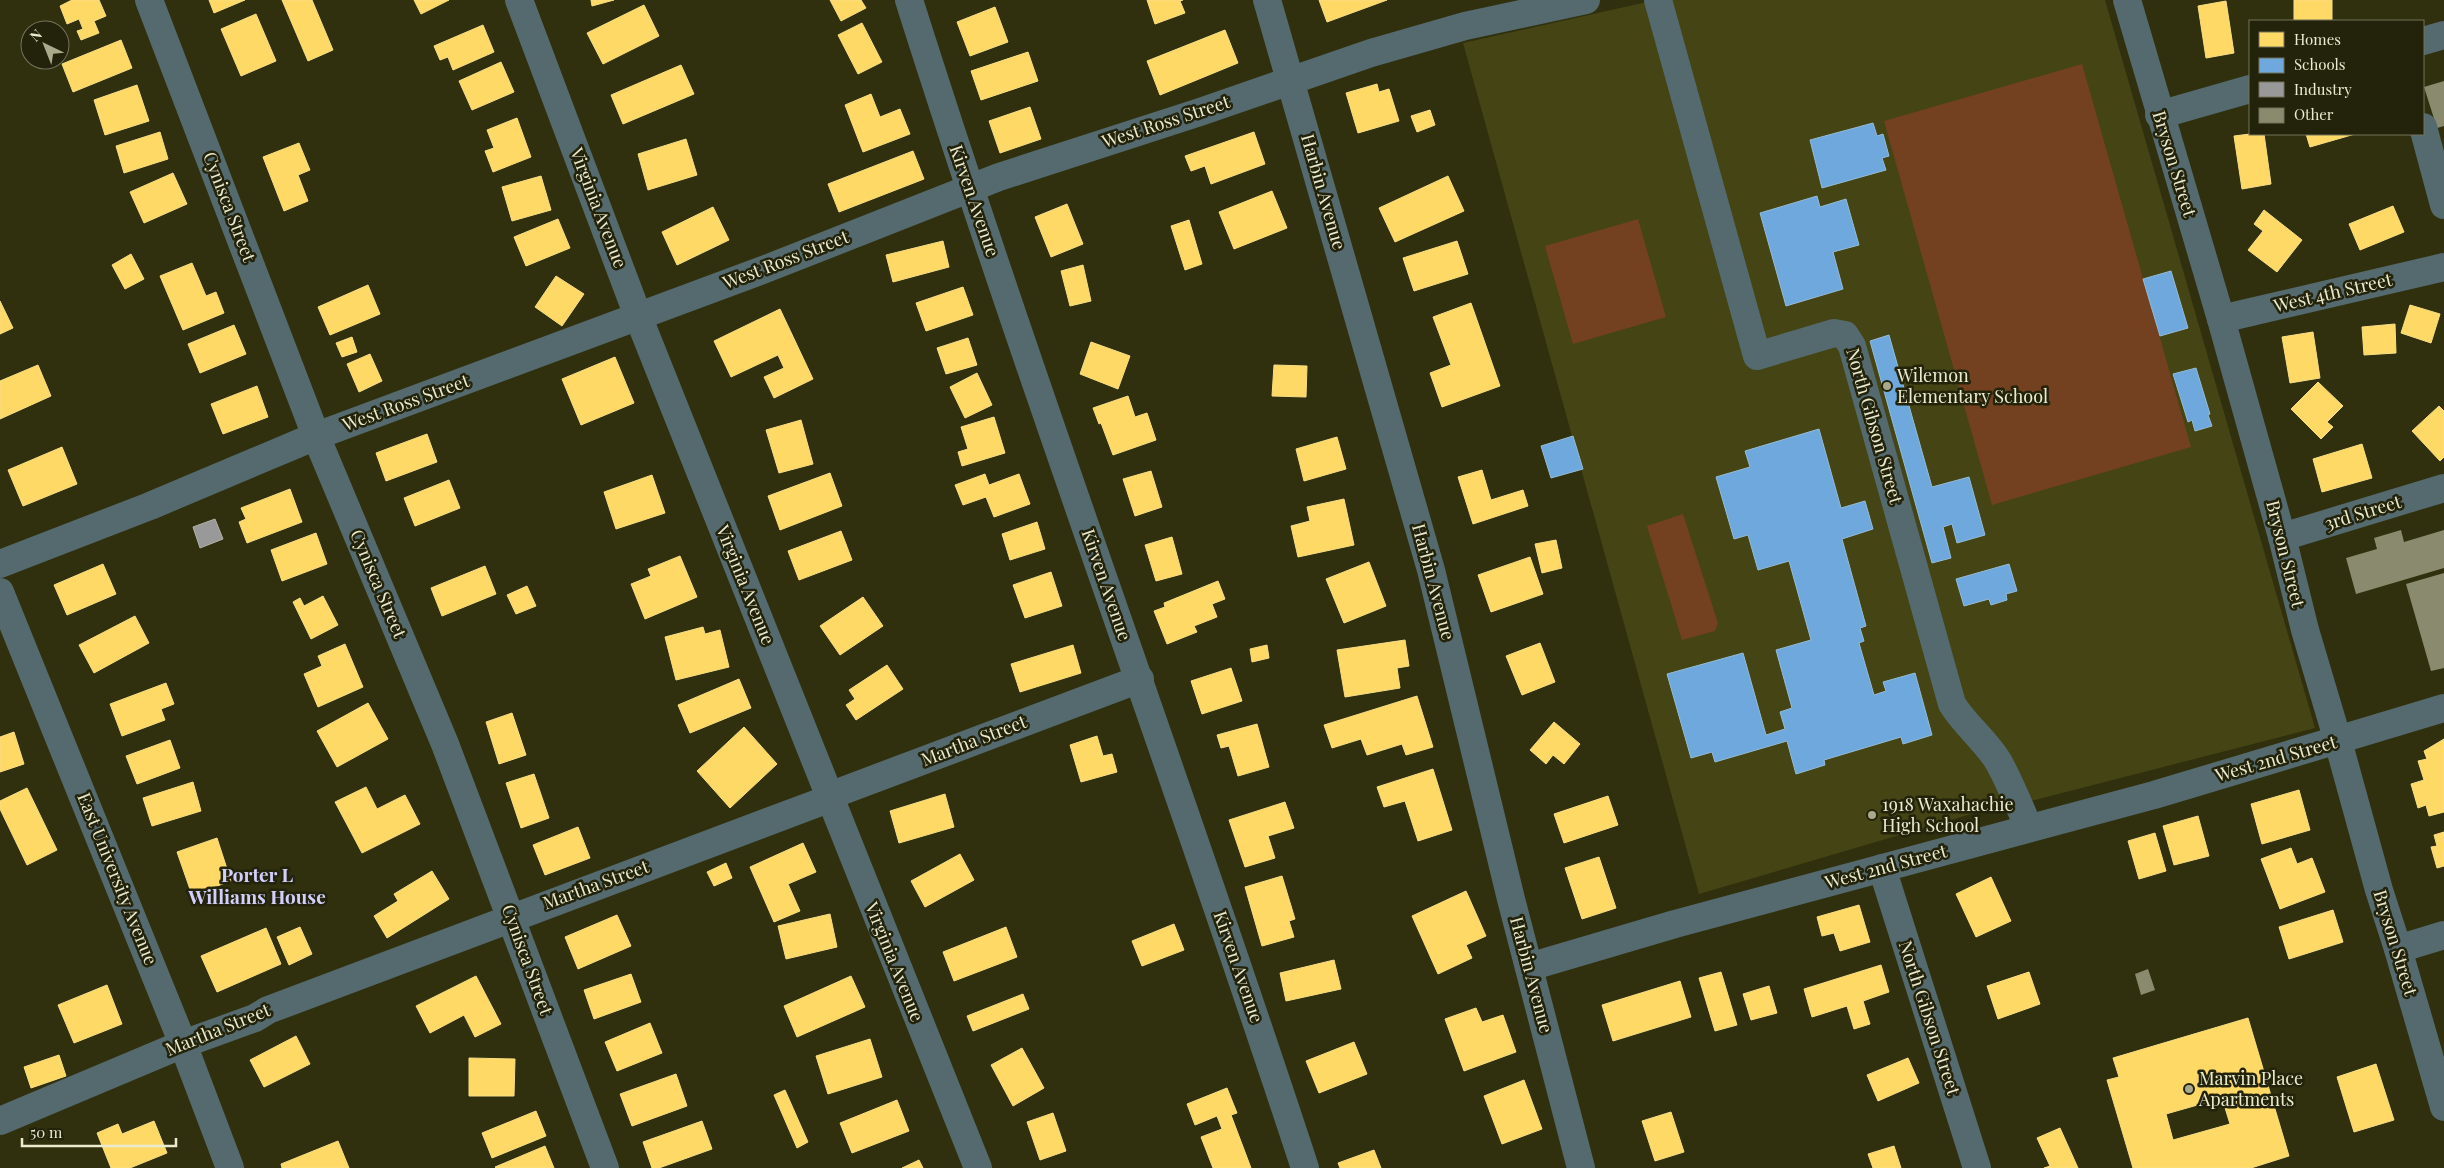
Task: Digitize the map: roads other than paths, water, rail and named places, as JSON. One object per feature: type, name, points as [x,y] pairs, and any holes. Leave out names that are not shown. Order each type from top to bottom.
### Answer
[{"type":"street","name":"Cynisca Street","points":[[149,0],[316,436],[445,744],[605,1168]]},
{"type":"street","name":"Virginia Avenue","points":[[519,0],[638,316],[978,1168]]},
{"type":"street","name":"Kirven Avenue","points":[[910,0],[970,188],[1140,679],[1305,1168]]},
{"type":"street","name":"Harbin Avenue","points":[[1267,0],[1431,570],[1529,967],[1581,1168]]},
{"type":"street","name":"West Ross Street","points":[[0,564],[158,503],[316,436],[768,268],[970,188],[1371,53],[1465,26],[1586,0]]},
{"type":"street","name":"North Gibson Street","points":[[1658,0],[1757,356],[1834,333],[1845,335],[1852,346],[1952,704],[1959,715],[1983,740],[1998,762],[2029,828]]},
{"type":"street","name":"Bryson Street","points":[[2127,0],[2159,115],[2222,319],[2282,537],[2305,630],[2338,741],[2378,890],[2398,948],[2444,1107]]},
{"type":"street","points":[[2424,41],[2444,35]]},
{"type":"street","points":[[2159,115],[2249,89]]},
{"type":"street","points":[[2424,131],[2444,206]]},
{"type":"street","name":"West 4th Street","points":[[2222,319],[2444,267]]},
{"type":"street","name":"3rd Street","points":[[2282,537],[2444,488]]},
{"type":"street","name":"East University Avenue","points":[[0,592],[183,1044],[230,1168]]},
{"type":"street","name":"Martha Street","points":[[0,1121],[183,1044],[511,917],[818,803],[829,796],[1140,679]]},
{"type":"street","name":"West 2nd Street","points":[[1529,967],[1674,924],[2154,795],[2444,708]]},
{"type":"street","name":"North Gibson Street","points":[[1882,868],[1977,1168]]},
{"type":"street","points":[[2398,948],[2444,935]]},
{"type":"place","name":"Wilemon Elementary School","points":[[1887,386]]},
{"type":"place","name":"1918 Waxahachie High School","points":[[1872,815]]},
{"type":"place","name":"Marvin Place Apartments","points":[[2189,1089]]},
{"type":"district","name":"Porter L Williams House","points":[[257,886]]}]
